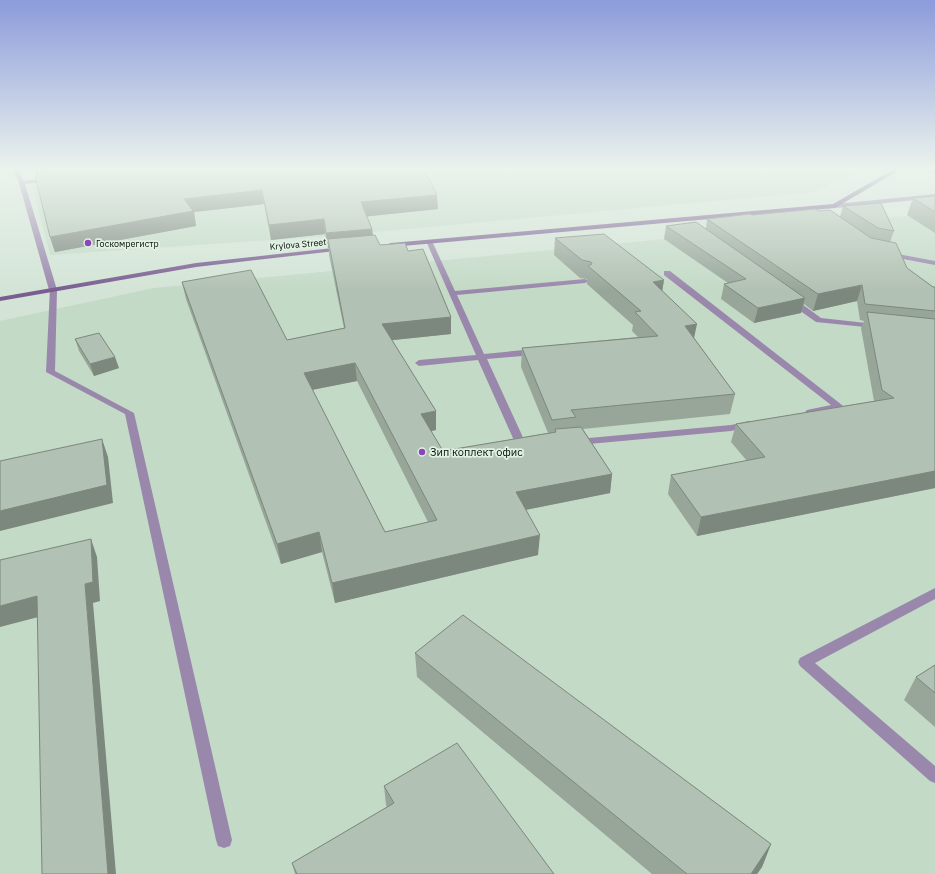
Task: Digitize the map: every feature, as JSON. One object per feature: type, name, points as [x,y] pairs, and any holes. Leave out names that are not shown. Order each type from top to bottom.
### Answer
[{"type":"main road","points":[[384,245],[789,210]]},
{"type":"main road","name":"Krylova Street","points":[[0,299],[196,265],[353,248]]},
{"type":"street","points":[[30,210],[53,290],[50,372],[129,413],[224,840]]},
{"type":"street","points":[[811,210],[821,216]]},
{"type":"street","points":[[680,220],[691,228]]},
{"type":"street","points":[[429,241],[482,356],[518,448],[538,446]]},
{"type":"street","points":[[885,253],[935,263]]},
{"type":"street","points":[[667,273],[839,407],[800,414]]},
{"type":"street","points":[[454,293],[585,281]]},
{"type":"street","points":[[788,298],[820,320],[881,327]]},
{"type":"street","points":[[419,363],[543,351]]},
{"type":"street","points":[[568,443],[731,428],[762,422]]},
{"type":"street","points":[[935,593],[805,662],[935,776]]},
{"type":"shaded area","points":[[38,210],[618,210],[330,236],[50,255]]},
{"type":"shaded area","points":[[935,213],[935,874],[0,874],[0,321],[154,288]]},
{"type":"building","points":[[43,210],[192,210],[193,211],[50,237]]},
{"type":"building","points":[[266,210],[364,210],[372,229],[326,233],[324,219],[269,225]]},
{"type":"building","points":[[808,210],[830,210],[871,238],[896,243],[907,268],[935,287],[935,311],[865,304],[862,285],[818,294],[707,219]]},
{"type":"building","points":[[849,210],[884,210],[894,231],[878,228]]},
{"type":"building","points":[[696,222],[805,298],[758,308],[724,284],[746,279],[666,226]]},
{"type":"building","points":[[604,234],[664,280],[653,282],[697,324],[685,326],[735,394],[571,410],[576,417],[552,420],[522,348],[658,336],[635,312],[641,311],[588,266],[592,264],[591,262],[582,260],[555,238]]},
{"type":"building","points":[[375,235],[380,245],[405,243],[408,251],[423,249],[451,317],[382,324],[436,411],[421,414],[443,451],[556,432],[555,429],[581,427],[612,474],[516,492],[540,535],[332,583],[319,532],[277,544],[182,282],[251,270],[287,340],[345,328],[328,239]],"holes":[[[355,363],[437,520],[385,532],[304,373]]]},
{"type":"building","points":[[867,312],[935,319],[935,471],[701,517],[671,475],[765,457],[736,424],[894,398],[882,390]]},
{"type":"building","points":[[99,333],[115,357],[90,364],[75,339]]},
{"type":"building","points":[[102,439],[107,485],[0,511],[0,461]]},
{"type":"building","points":[[91,539],[93,582],[85,584],[108,874],[42,874],[37,596],[0,606],[0,560]]},
{"type":"building","points":[[463,615],[771,844],[751,874],[687,874],[415,653]]},
{"type":"building","points":[[935,665],[935,693],[916,677]]},
{"type":"building","points":[[457,743],[554,874],[297,874],[292,863],[394,803],[384,786]]},
{"type":"place","name":"Госкомрегистр","points":[[88,243]]},
{"type":"place","name":"Зип коплект офис","points":[[422,452]]}]
